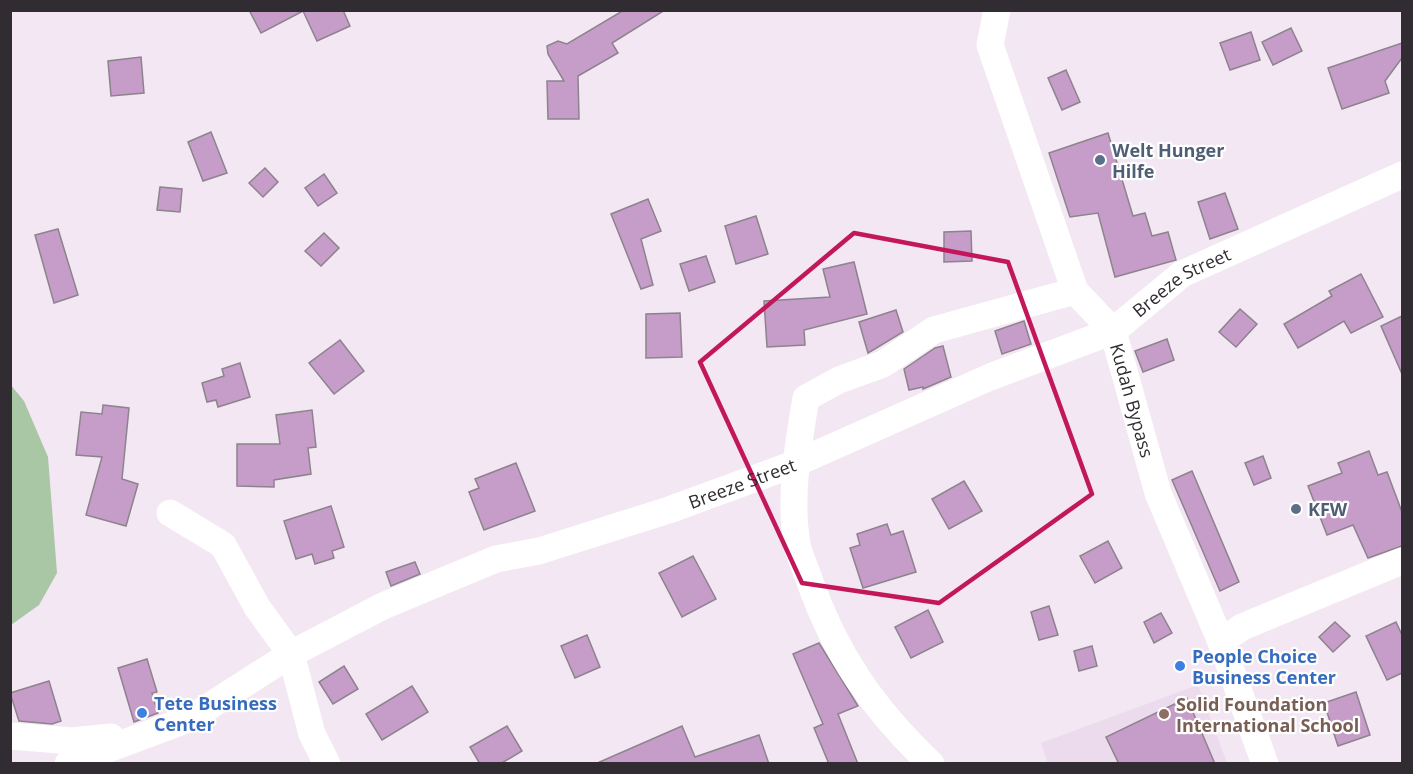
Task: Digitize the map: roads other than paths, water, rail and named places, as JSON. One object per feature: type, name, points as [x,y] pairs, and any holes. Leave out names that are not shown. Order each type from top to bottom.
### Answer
[{"type":"street","name":"Kudah Bypass","points":[[997,10],[990,45],[1075,291],[1113,331],[1158,493],[1221,642],[1265,764]]},
{"type":"street","name":"Breeze Street","points":[[68,764],[191,718],[291,654],[383,606],[496,560],[539,551],[669,510],[794,464],[990,377],[1113,331],[1182,274],[1402,175]]},
{"type":"street","points":[[931,764],[893,727],[862,688],[821,612],[797,544],[794,464],[806,398],[839,380],[883,364],[934,330],[1075,291]]},
{"type":"street","points":[[170,513],[223,545],[258,607],[291,654],[312,734],[327,764]]},
{"type":"street","points":[[1221,642],[1242,627],[1402,561]]},
{"type":"street","points":[[10,736],[71,741],[149,734]]},
{"type":"place","name":"Welt Hunger Hilfe","points":[[1100,160]]},
{"type":"place","name":"KFW","points":[[1296,509]]},
{"type":"place","name":"People Choice Business Center","points":[[1180,666]]},
{"type":"place","name":"Tete Business Center","points":[[142,713]]},
{"type":"place","name":"Solid Foundation International School","points":[[1164,714]]}]
